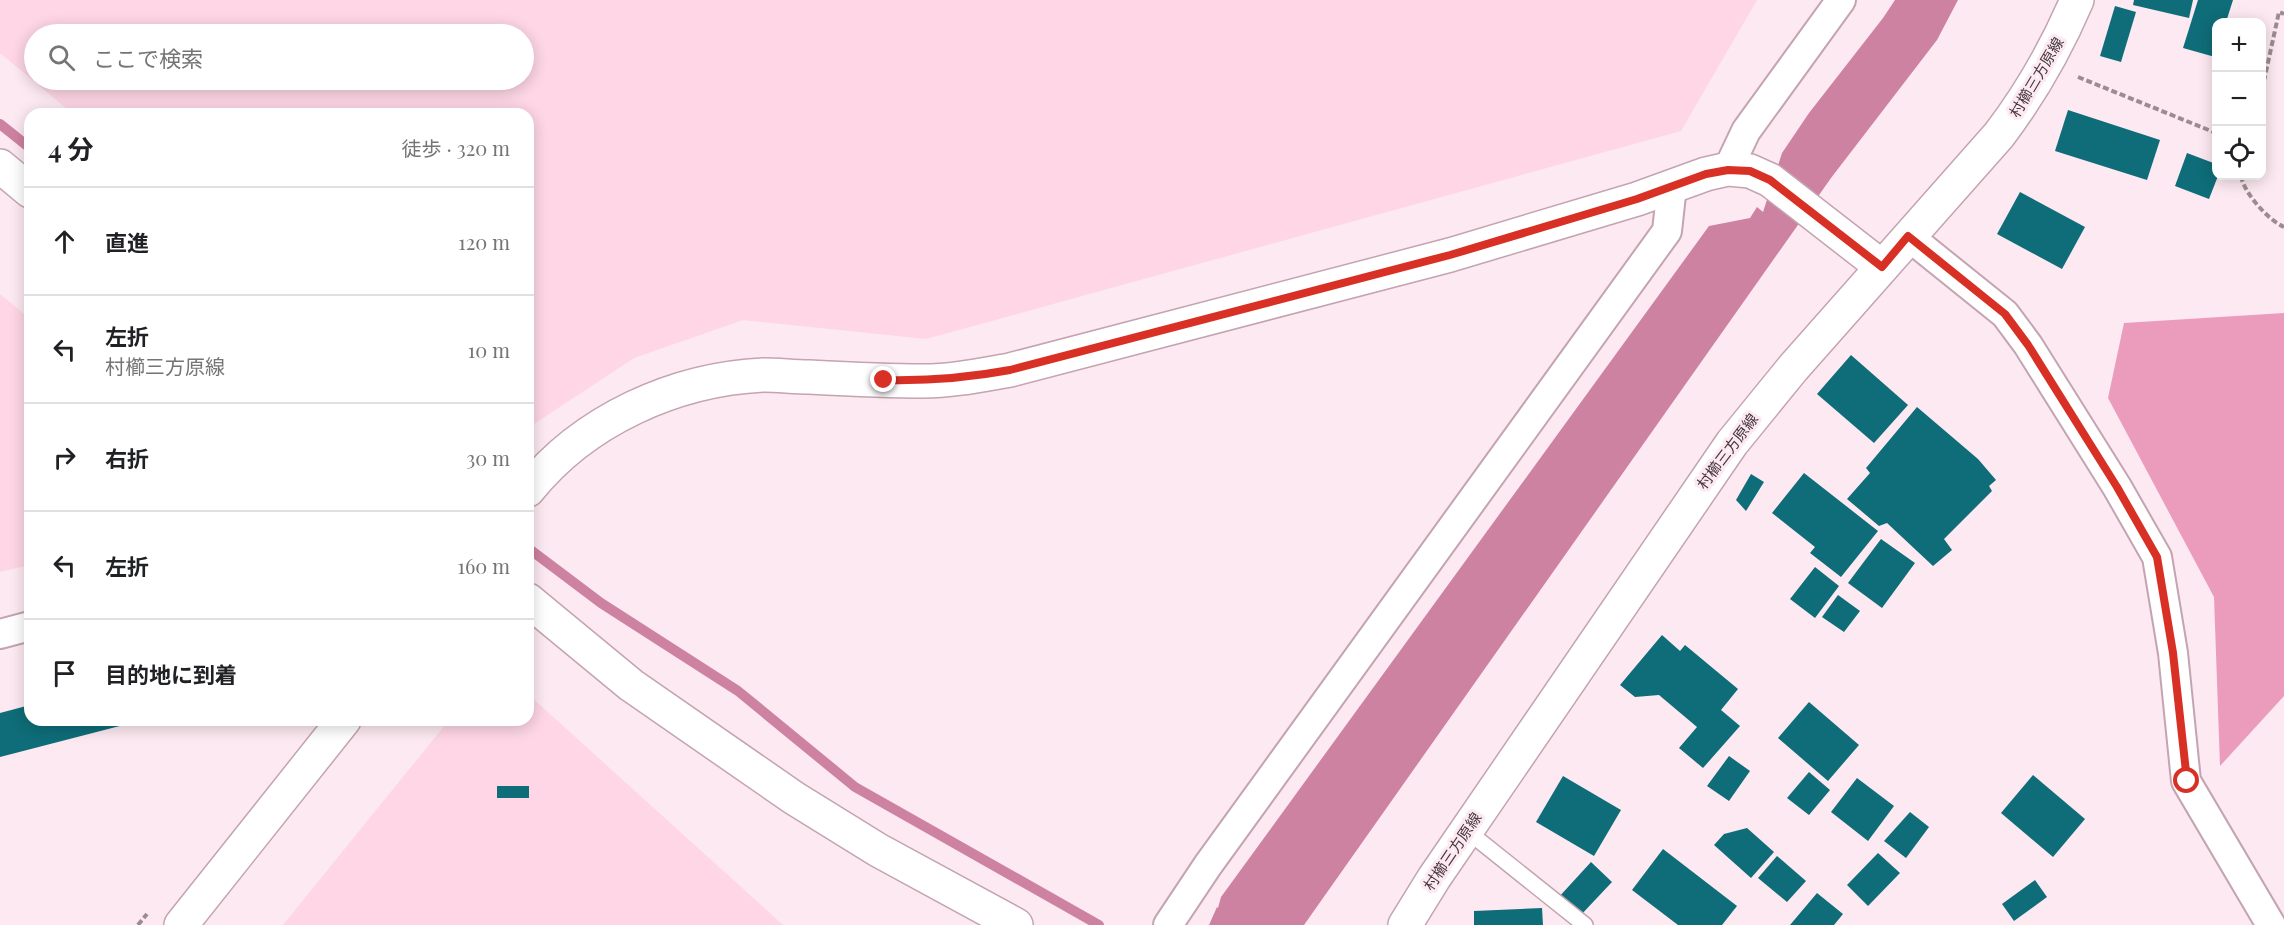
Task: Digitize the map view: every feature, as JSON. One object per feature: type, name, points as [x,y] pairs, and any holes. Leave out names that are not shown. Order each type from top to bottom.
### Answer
[{"type":"street","points":[[1728,170],[1746,131],[1841,0]]},
{"type":"street","name":"村櫛三方原線","points":[[1404,925],[1466,830],[1732,443],[1787,375],[1999,135],[2047,64],[2077,0]]},
{"type":"street","points":[[0,166],[24,186]]},
{"type":"street","points":[[534,484],[568,449],[603,424],[641,404],[681,389],[722,380],[765,375],[926,381],[968,378],[1010,370],[1450,255],[1637,199],[1706,174],[1728,170],[1750,171],[1770,180],[1882,267]]},
{"type":"street","points":[[1168,925],[1222,846],[1667,231],[1672,186]]},
{"type":"street","points":[[1908,236],[2005,314],[2028,345],[2117,487],[2157,557],[2173,653],[2187,781],[2271,925]]},
{"type":"street","points":[[534,605],[631,685],[794,798],[878,850],[1016,925]]},
{"type":"street","points":[[0,634],[24,628]]},
{"type":"street","points":[[181,925],[339,726]]},
{"type":"lane","points":[[1466,830],[1585,925]]},
{"type":"path","points":[[2266,72],[2279,12],[2284,14]]},
{"type":"path","points":[[2047,64],[2212,131]]},
{"type":"path","points":[[2241,180],[2242,185],[2273,222],[2284,227]]},
{"type":"shaded area","points":[[0,0],[1757,0],[1681,131],[926,339],[743,320],[634,358],[534,424],[534,108],[66,108],[44,90],[534,90],[534,24],[24,24],[24,73],[0,53]]},
{"type":"shaded area","points":[[1895,0],[1958,0],[1937,40],[1831,178],[1304,925],[1209,925],[1221,897],[1709,226],[1750,218],[1757,207],[1763,212],[1782,153],[1809,113]]},
{"type":"shaded area","points":[[0,294],[24,314],[24,566],[0,572]]},
{"type":"shaded area","points":[[2284,313],[2284,696],[2220,766],[2214,597],[2108,398],[2124,323]]},
{"type":"shaded area","points":[[534,700],[783,925],[283,925],[444,726],[534,726]]},
{"type":"building","points":[[2134,0],[2193,0],[2189,18],[2133,5]]},
{"type":"building","points":[[2198,0],[2233,0],[2227,18],[2212,18],[2212,56],[2183,48]]},
{"type":"building","points":[[2115,6],[2136,12],[2121,62],[2100,56]]},
{"type":"building","points":[[2068,110],[2160,140],[2147,180],[2055,151]]},
{"type":"building","points":[[2187,153],[2212,162],[2212,180],[2216,180],[2209,199],[2175,186]]},
{"type":"building","points":[[2020,192],[2085,227],[2062,269],[1997,234]]},
{"type":"building","points":[[1851,355],[1908,405],[1874,443],[1817,394]]},
{"type":"building","points":[[1917,407],[1978,459],[1996,480],[1989,486],[1992,491],[1944,539],[1952,550],[1933,566],[1887,523],[1879,526],[1847,499],[1870,473],[1866,468]]},
{"type":"building","points":[[1804,473],[1878,531],[1841,577],[1810,553],[1815,547],[1772,513]]},
{"type":"building","points":[[1751,474],[1764,482],[1746,511],[1736,500]]},
{"type":"building","points":[[1881,539],[1915,563],[1882,608],[1848,583]]},
{"type":"building","points":[[1815,567],[1839,586],[1815,618],[1790,599]]},
{"type":"building","points":[[1838,595],[1860,611],[1844,632],[1822,617]]},
{"type":"building","points":[[1662,635],[1680,651],[1685,645],[1738,689],[1721,710],[1740,726],[1703,768],[1679,748],[1697,727],[1659,695],[1635,697],[1620,685]]},
{"type":"building","points":[[1809,702],[1859,745],[1828,781],[1778,738]]},
{"type":"building","points":[[24,707],[24,726],[120,726],[0,757],[0,713]]},
{"type":"building","points":[[1729,756],[1750,771],[1729,801],[1707,786]]},
{"type":"building","points":[[1809,772],[1830,790],[1809,815],[1787,798]]},
{"type":"building","points":[[2033,775],[2085,819],[2053,857],[2001,813]]},
{"type":"building","points":[[1563,776],[1621,810],[1594,856],[1536,822]]},
{"type":"building","points":[[1857,778],[1894,806],[1868,841],[1831,812]]},
{"type":"building","points":[[497,786],[529,786],[529,798],[497,798]]},
{"type":"building","points":[[1910,812],[1929,827],[1906,858],[1884,841]]},
{"type":"building","points":[[1747,828],[1774,852],[1751,878],[1714,845],[1724,834]]},
{"type":"building","points":[[1663,849],[1737,906],[1722,925],[1678,925],[1632,890]]},
{"type":"building","points":[[1878,853],[1900,873],[1868,906],[1847,885]]},
{"type":"building","points":[[1777,856],[1806,881],[1787,902],[1758,878]]},
{"type":"building","points":[[1591,862],[1612,882],[1579,917],[1558,898]]},
{"type":"building","points":[[2035,880],[2047,897],[2014,921],[2002,904]]},
{"type":"building","points":[[1817,893],[1843,914],[1834,925],[1790,925]]},
{"type":"building","points":[[1542,908],[1543,925],[1474,925],[1474,911]]},
{"type":"waterway","points":[[0,124],[24,143]]},
{"type":"waterway","points":[[534,553],[601,603],[738,691],[855,787],[1099,925]]},
{"type":"route","points":[[884,380],[926,381],[968,378],[1010,370],[1450,255],[1637,199],[1706,174],[1728,170],[1750,171],[1770,180],[1882,267],[1908,236],[2005,314],[2028,345],[2117,487],[2157,557],[2173,653],[2187,781]]}]
